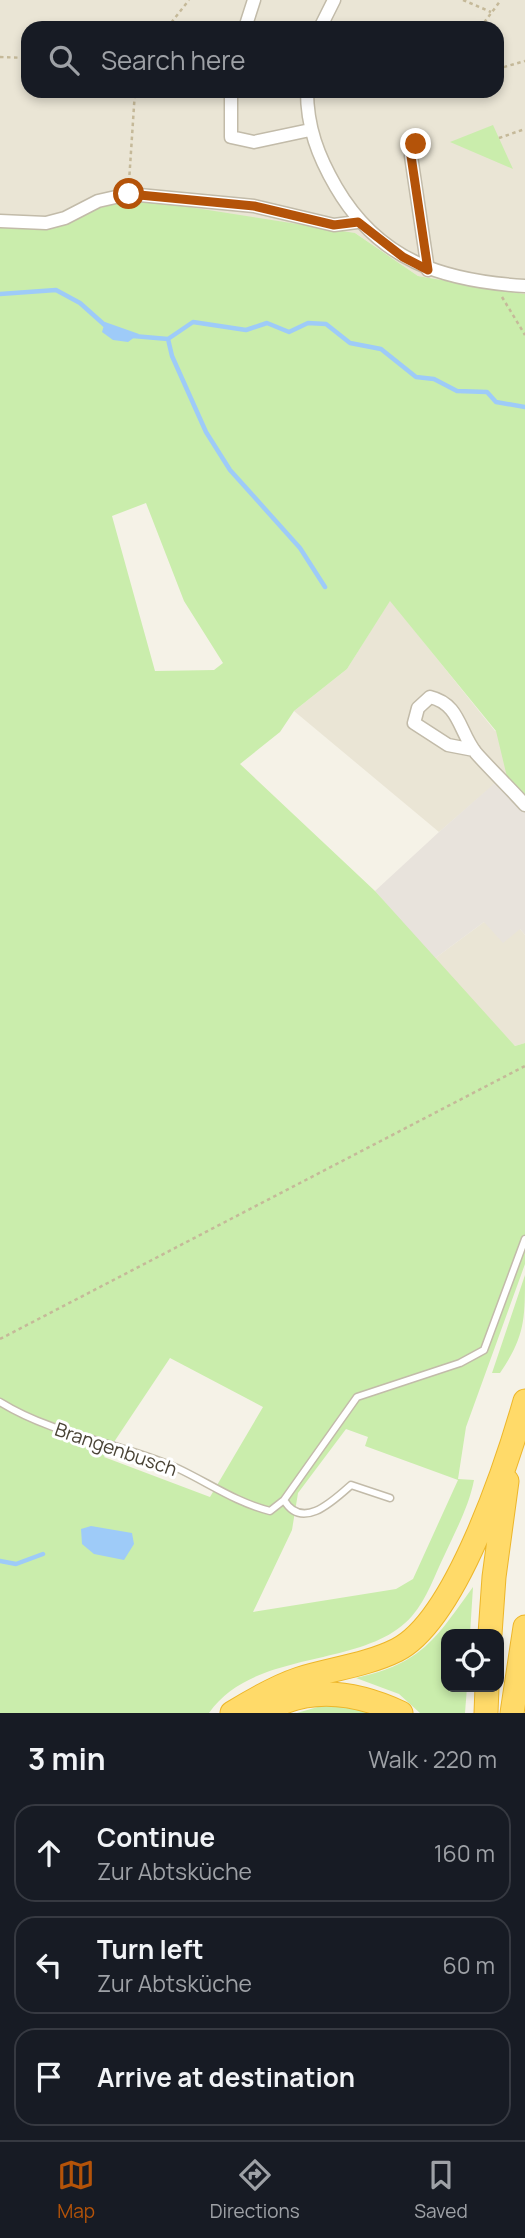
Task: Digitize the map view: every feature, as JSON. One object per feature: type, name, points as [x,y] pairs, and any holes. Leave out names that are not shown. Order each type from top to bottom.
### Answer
[{"type":"highway","points":[[232,1713],[296,1680],[398,1650],[436,1613],[456,1580],[512,1447],[525,1401]]},
{"type":"highway","points":[[490,1629],[494,1577],[512,1447]]},
{"type":"highway","points":[[512,1713],[525,1628]]},
{"type":"highway","points":[[486,1713],[488,1692]]},
{"type":"highway","points":[[263,1713],[275,1705],[303,1696],[345,1693],[375,1700],[401,1713]]},
{"type":"street","points":[[247,21],[254,0]]},
{"type":"street","points":[[324,21],[334,0]]},
{"type":"street","points":[[231,98],[230,137],[254,142],[310,130]]},
{"type":"street","points":[[308,98],[310,130],[334,184],[358,222],[395,252],[428,270],[525,286]]},
{"type":"street","points":[[416,144],[411,156],[428,270]]},
{"type":"street","points":[[0,221],[46,223],[122,195],[254,206],[334,225],[358,222]]},
{"type":"street","points":[[474,750],[447,745],[414,723],[418,708],[430,697],[444,700],[461,722],[474,750],[525,805]]},
{"type":"lane","points":[[390,1498],[351,1485],[319,1511],[302,1514],[289,1509],[284,1500],[357,1397],[460,1363],[484,1350],[525,1239]]},
{"type":"lane","name":"Brangenbusch","points":[[0,1402],[30,1418],[89,1441],[177,1469],[242,1503],[270,1511],[284,1500]]},
{"type":"path","points":[[172,21],[189,0]]},
{"type":"path","points":[[463,0],[491,12]]},
{"type":"path","points":[[485,21],[501,0]]},
{"type":"path","points":[[0,57],[21,58]]},
{"type":"path","points":[[504,67],[525,61]]},
{"type":"path","points":[[122,195],[134,98]]},
{"type":"path","points":[[499,138],[525,130]]},
{"type":"path","points":[[499,283],[502,298],[525,335]]},
{"type":"path","points":[[0,1339],[525,1066]]},
{"type":"shaded area","points":[[0,0],[525,0],[525,294],[418,276],[355,233],[64,220],[0,223]]},
{"type":"shaded area","points":[[390,600],[495,731],[525,729],[525,797],[496,783],[439,832],[294,711],[347,669]]},
{"type":"shaded area","points":[[507,777],[525,797],[525,935],[520,929],[503,943],[484,922],[434,959],[375,891],[496,782]]},
{"type":"shaded area","points":[[484,922],[520,929],[525,935],[525,1043],[515,1046],[434,959]]},
{"type":"green space","points":[[493,125],[513,169],[450,142]]},
{"type":"green space","points":[[138,199],[355,233],[418,276],[525,294],[525,797],[507,777],[496,731],[390,601],[347,669],[294,711],[280,732],[240,764],[375,891],[515,1046],[525,1043],[525,1264],[466,1427],[458,1479],[474,1480],[469,1499],[430,1586],[412,1616],[392,1633],[367,1645],[254,1678],[229,1692],[209,1713],[0,1713],[0,223],[64,220],[124,200]],"holes":[[[146,503],[184,601],[223,663],[214,670],[155,671],[112,516]],[[170,1358],[263,1407],[210,1497],[104,1457]],[[346,1429],[368,1437],[365,1446],[458,1480],[413,1579],[396,1589],[253,1612],[292,1530],[298,1493]]]},
{"type":"green space","points":[[525,1275],[524,1316],[519,1338],[500,1373],[492,1373]]},
{"type":"green space","points":[[473,1587],[470,1629],[442,1629]]},
{"type":"green space","points":[[441,1630],[441,1692],[467,1692],[465,1713],[420,1713],[399,1694],[356,1678],[397,1665]]},
{"type":"green space","points":[[338,1701],[392,1713],[297,1713]]},
{"type":"water","points":[[105,322],[139,334],[128,342],[113,340],[102,332]]},
{"type":"water","points":[[91,1526],[132,1533],[134,1544],[124,1560],[94,1554],[82,1544],[81,1529]]},
{"type":"waterway","points":[[0,294],[56,290],[80,303],[108,328]]},
{"type":"waterway","points":[[133,336],[168,339],[193,322],[246,330],[267,323],[289,332],[308,323],[326,324],[350,343],[381,349],[416,377],[434,379],[457,391],[487,392],[496,402],[525,407]]},
{"type":"waterway","points":[[168,339],[172,356],[206,432],[230,470],[300,548],[325,587]]},
{"type":"waterway","points":[[0,1561],[16,1564],[43,1554]]},
{"type":"route","points":[[129,194],[254,206],[334,225],[358,222],[403,257],[428,270],[411,156],[416,144]]}]
